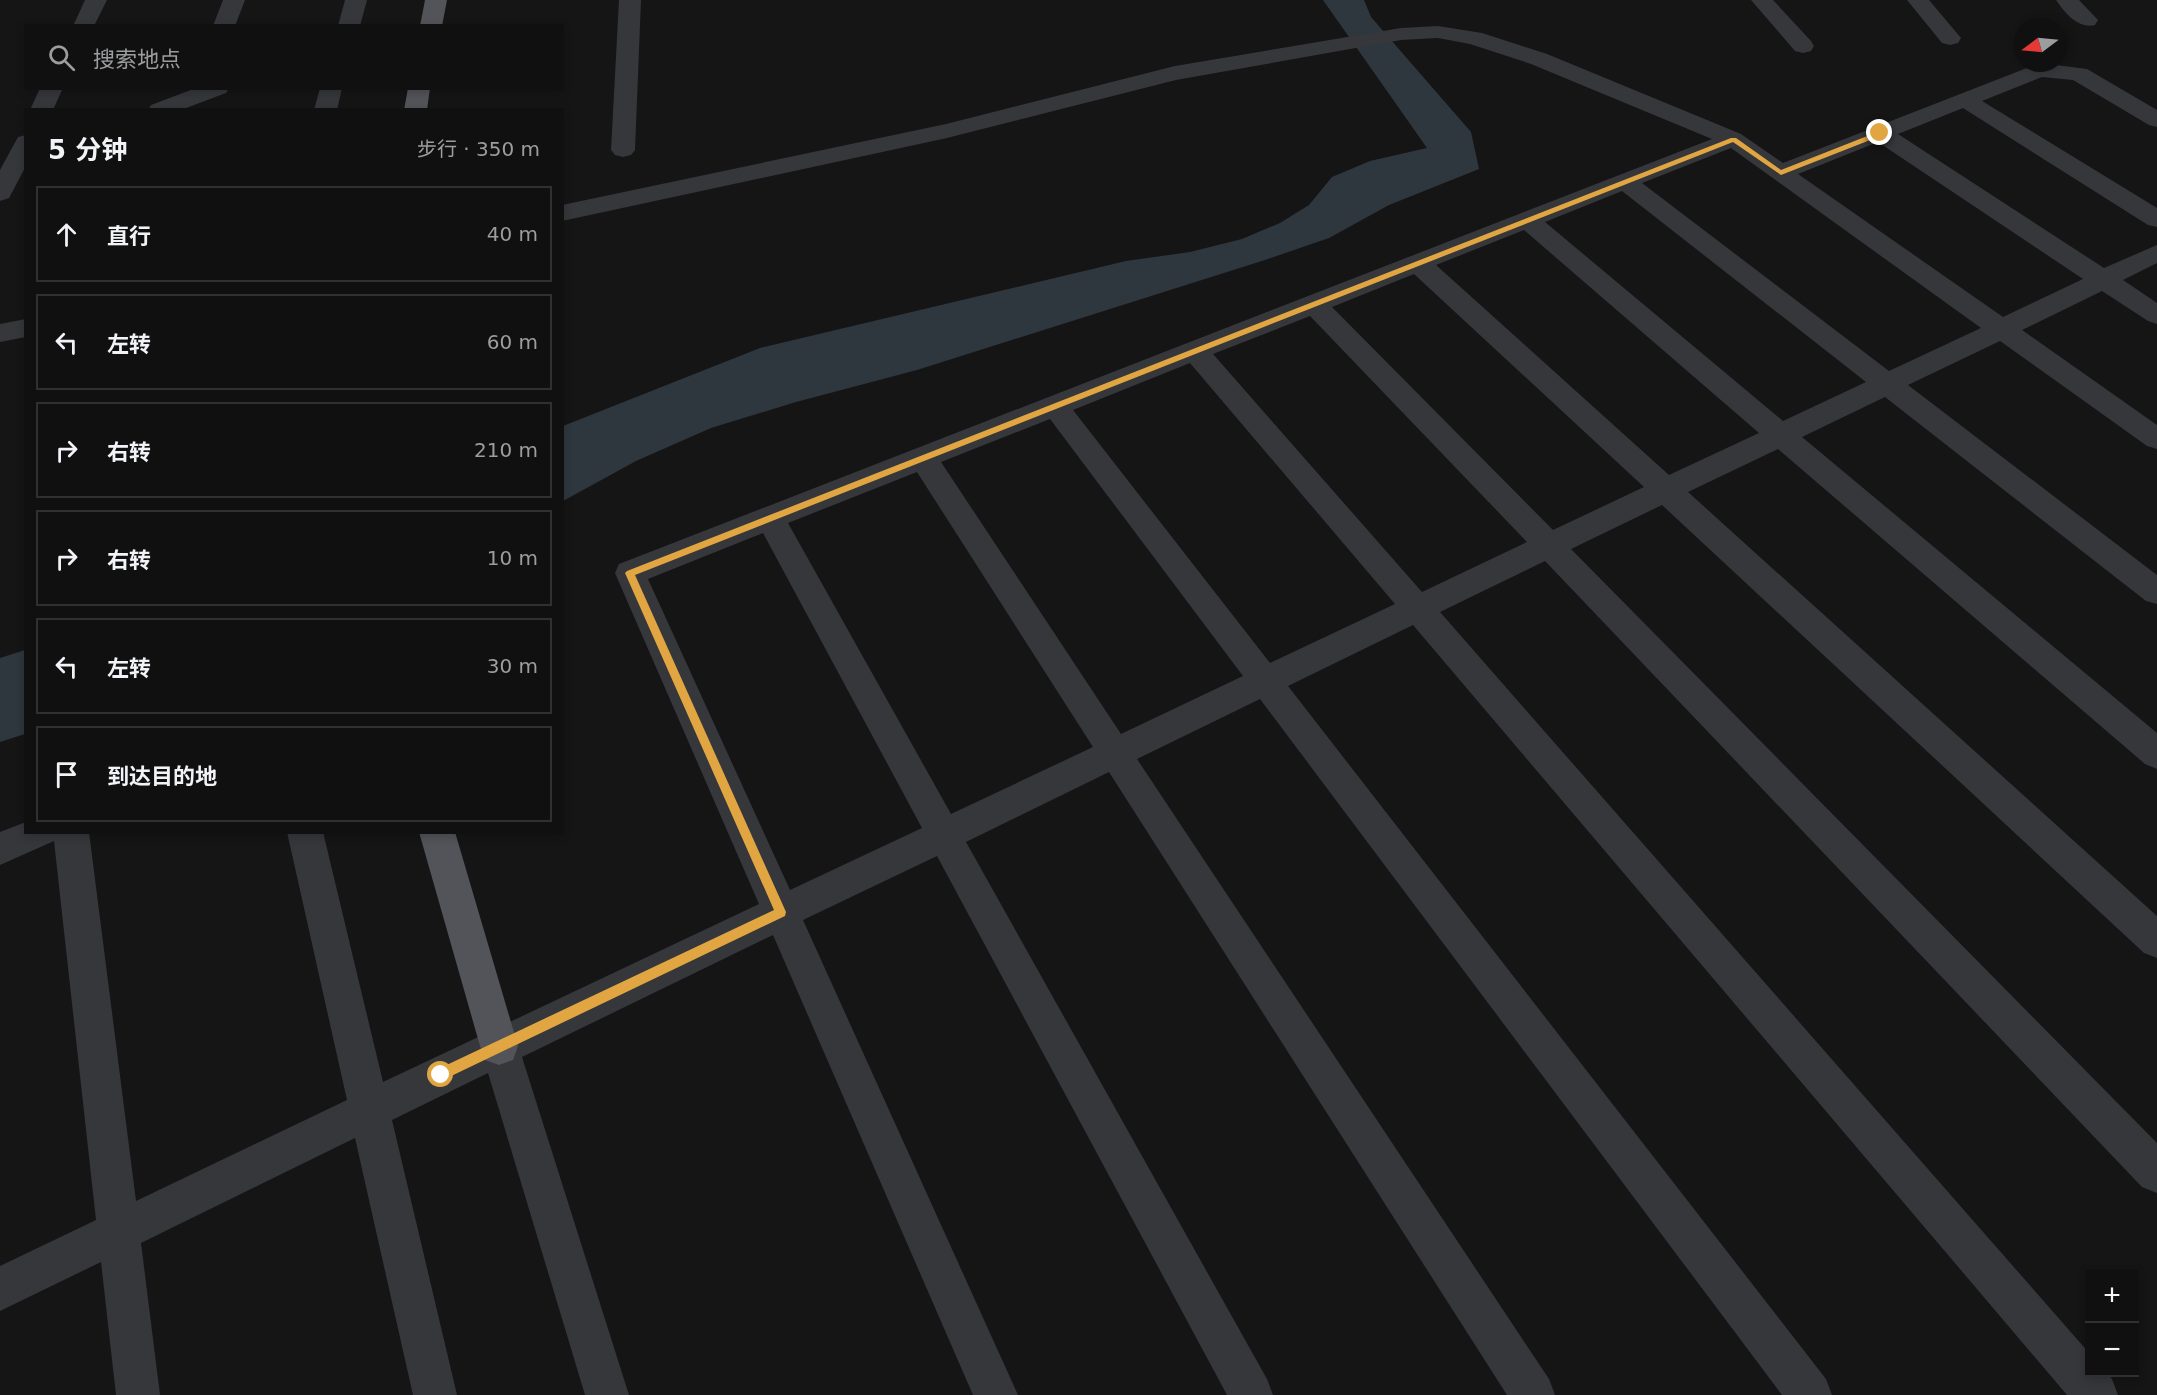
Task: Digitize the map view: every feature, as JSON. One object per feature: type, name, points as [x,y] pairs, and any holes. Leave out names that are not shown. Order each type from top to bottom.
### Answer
[{"type":"main road","points":[[431,24],[436,0]]},
{"type":"main road","points":[[415,108],[419,90]]},
{"type":"main road","points":[[438,834],[499,1047]]},
{"type":"street","points":[[84,24],[96,0]]},
{"type":"street","points":[[225,24],[234,0]]},
{"type":"street","points":[[350,24],[356,0]]},
{"type":"street","points":[[622,150],[630,0]]},
{"type":"street","points":[[1762,0],[1803,46]]},
{"type":"street","points":[[1918,0],[1950,38]]},
{"type":"street","points":[[2067,0],[2087,20]]},
{"type":"street","points":[[564,213],[947,131],[1175,73],[1401,34],[1438,32],[1485,41],[1539,59],[1733,139],[2157,439]]},
{"type":"street","points":[[1781,172],[2040,70],[2079,74],[2157,120]]},
{"type":"street","points":[[42,108],[51,90]]},
{"type":"street","points":[[326,108],[330,90]]},
{"type":"street","points":[[165,108],[202,96]]},
{"type":"street","points":[[1965,100],[2157,219]]},
{"type":"street","points":[[0,193],[20,132]]},
{"type":"street","points":[[1880,133],[2157,315]]},
{"type":"street","points":[[996,1395],[630,573],[1733,139]]},
{"type":"street","points":[[1625,182],[2157,592]]},
{"type":"street","points":[[1527,220],[2157,754]]},
{"type":"street","points":[[0,1289],[499,1047],[2157,253]]},
{"type":"street","points":[[1418,263],[2157,940]]},
{"type":"street","points":[[1314,304],[2157,1172]]},
{"type":"street","points":[[0,333],[24,328]]},
{"type":"street","points":[[1195,351],[2096,1395]]},
{"type":"street","points":[[1055,406],[1810,1395]]},
{"type":"street","points":[[923,458],[1533,1395]]},
{"type":"street","points":[[770,518],[1251,1395]]},
{"type":"street","points":[[0,849],[36,834]]},
{"type":"street","points":[[71,834],[138,1395]]},
{"type":"street","points":[[305,834],[435,1395]]},
{"type":"street","points":[[499,1047],[607,1395]]},
{"type":"shaded area","points":[[1323,0],[1364,0],[1371,17],[1471,132],[1479,169],[1389,205],[1329,238],[1265,260],[917,370],[796,402],[711,428],[636,461],[564,500],[564,426],[760,348],[1126,261],[1190,252],[1242,239],[1280,223],[1309,205],[1332,177],[1370,161],[1427,148]]},
{"type":"shaded area","points":[[24,650],[24,734],[0,742],[0,658]]},
{"type":"route","points":[[441,1075],[781,912],[630,573],[1733,139],[1781,172],[1880,133]]}]
